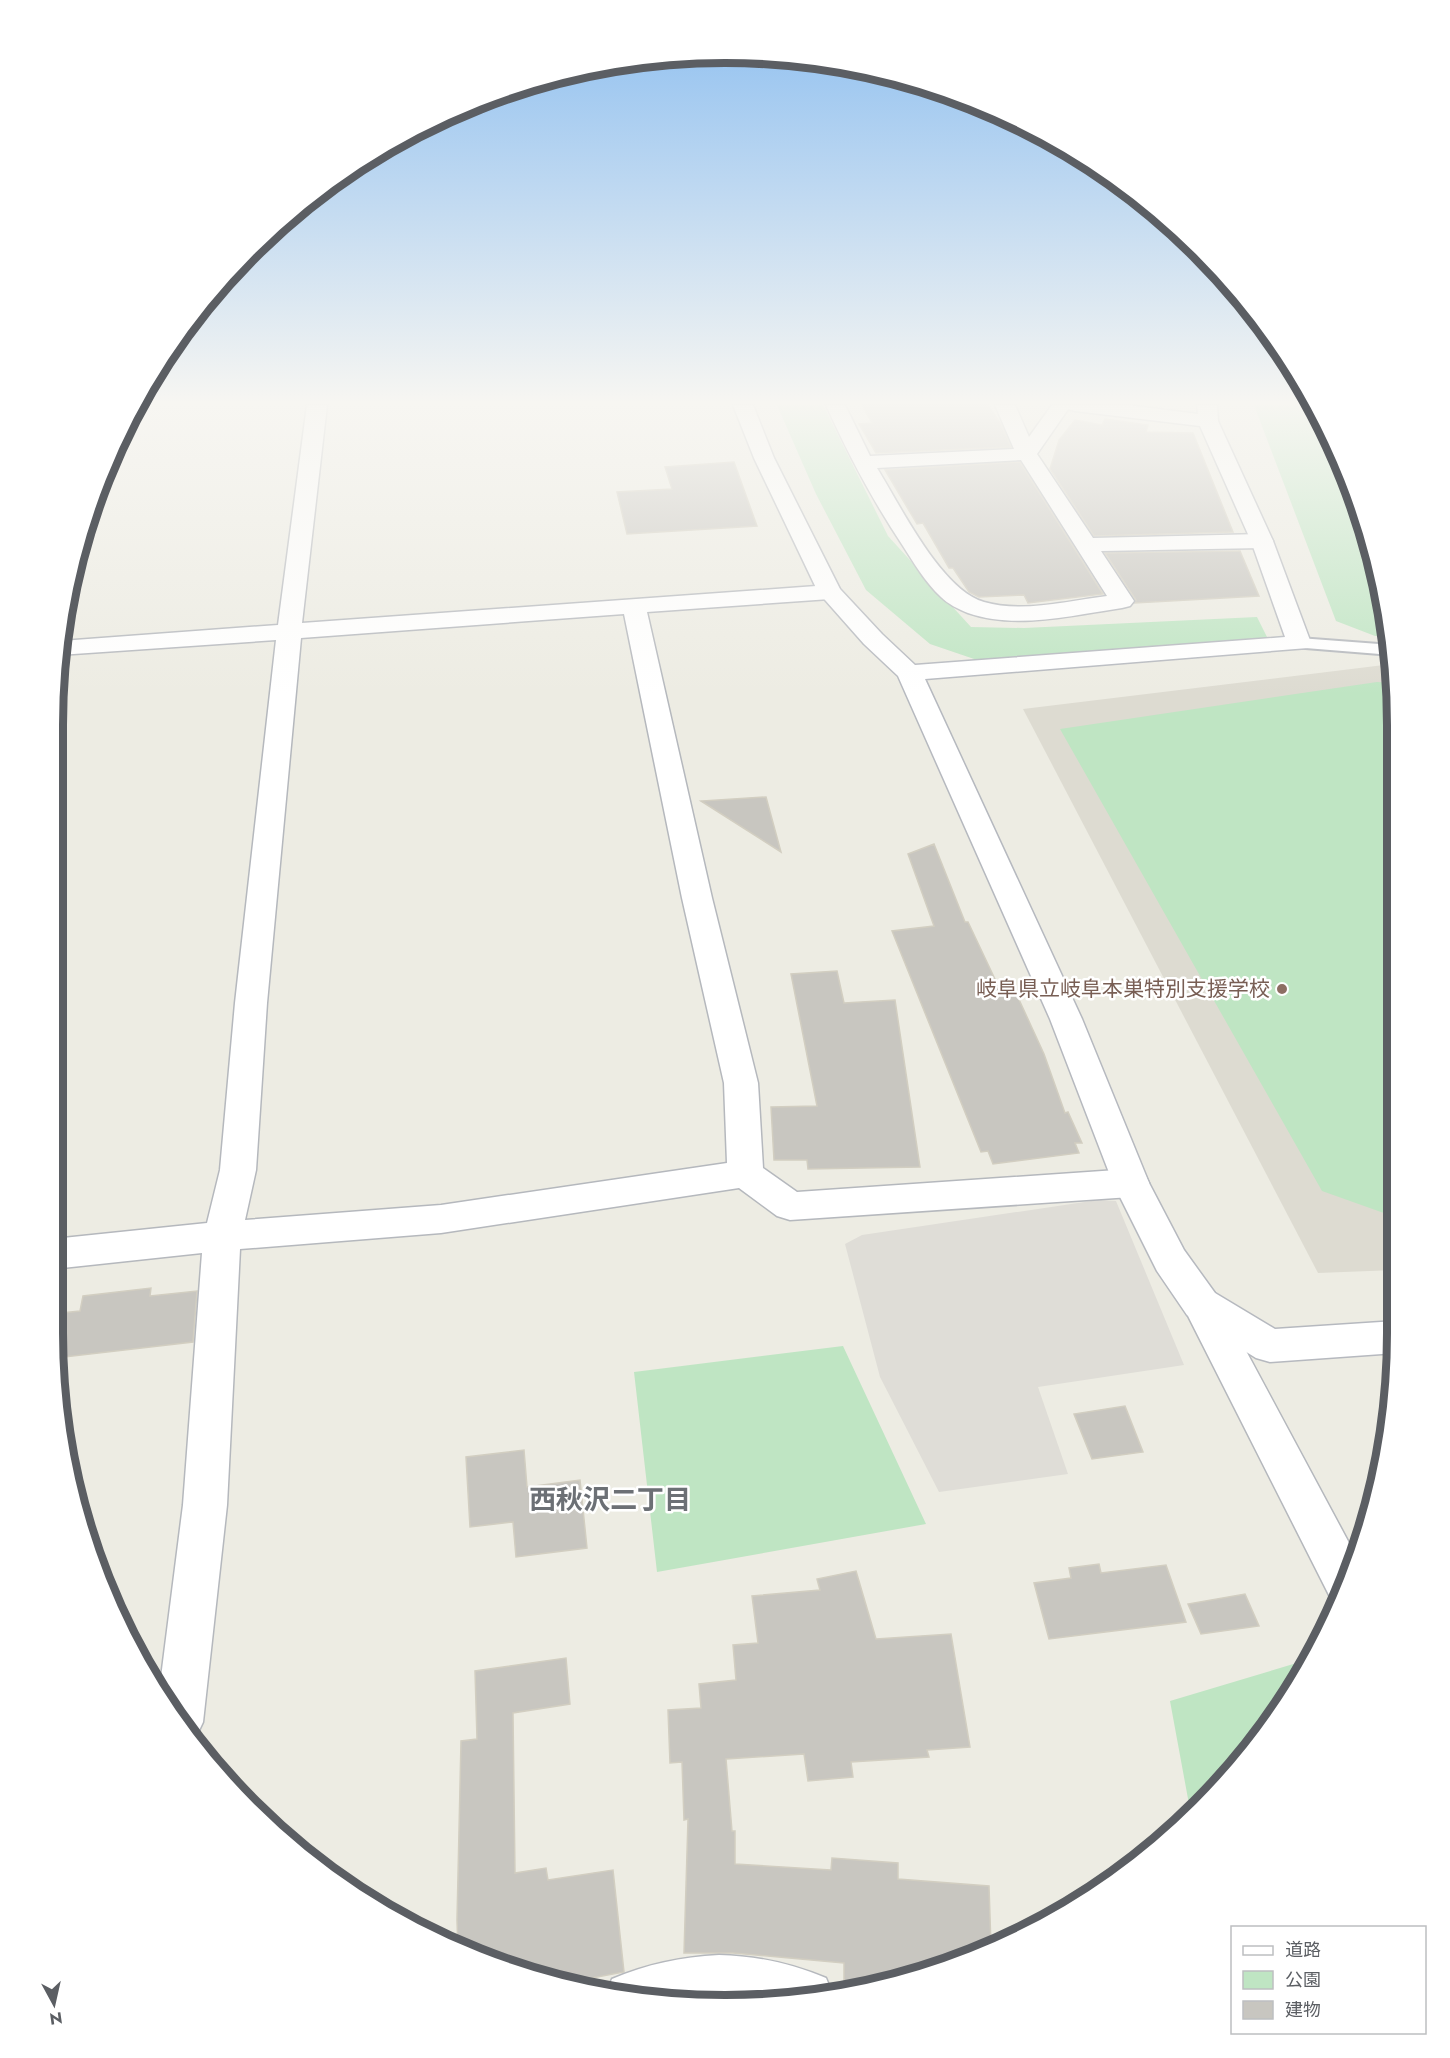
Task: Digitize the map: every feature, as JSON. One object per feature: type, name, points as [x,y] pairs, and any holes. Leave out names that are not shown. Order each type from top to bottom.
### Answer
[{"type":"street","points":[[181,1709],[206,1505],[222,1236],[238,1170],[251,1003],[289,632],[305,501]]},
{"type":"street","points":[[785,501],[830,592],[873,639],[909,673],[1066,1019],[1131,1183],[1170,1260],[1201,1304],[1342,1574]]},
{"type":"street","points":[[887,501],[937,580],[959,601],[982,610],[1017,613],[1122,601],[1057,501]]},
{"type":"street","points":[[909,673],[1299,643],[1245,501]]},
{"type":"street","points":[[1086,545],[1262,541]]},
{"type":"street","points":[[68,647],[830,592]]},
{"type":"street","points":[[634,607],[697,898],[741,1083],[745,1174]]},
{"type":"street","points":[[63,1253],[222,1236],[441,1219],[745,1174],[790,1206],[1131,1183]]},
{"type":"street","points":[[1201,1304],[1270,1346],[1387,1338]]},
{"type":"street","points":[[657,1991],[696,1981],[749,1984],[785,1992]]},
{"type":"lane","points":[[1299,643],[1382,649]]},
{"type":"shaded area","name":"岐阜県立岐阜本巣特別支援学校","points":[[1384,665],[1387,725],[1387,1270],[1318,1273],[1023,709]]},
{"type":"shaded area","points":[[1098,1200],[1116,1201],[1184,1365],[1038,1387],[1068,1474],[939,1492],[880,1377],[845,1244],[862,1235]]},
{"type":"green space","points":[[820,501],[871,501],[888,536],[971,627],[1024,628],[1257,617],[1268,639],[980,661],[930,644],[866,590]]},
{"type":"green space","points":[[1290,501],[1348,501],[1364,554],[1381,636],[1336,621]]},
{"type":"green space","name":"岐阜県立岐阜本巣特別支援学校","points":[[1377,682],[1386,683],[1387,1214],[1322,1191],[1060,729]]},
{"type":"green space","points":[[843,1346],[926,1524],[657,1572],[634,1372]]},
{"type":"green space","points":[[1299,1662],[1250,1736],[1189,1805],[1170,1701]]},
{"type":"building","points":[[619,501],[748,501],[757,526],[627,534]]},
{"type":"building","points":[[903,501],[1045,501],[1103,594],[1028,603],[1024,595],[979,597],[969,592],[953,568],[949,568],[923,523],[917,524]]},
{"type":"building","points":[[1071,501],[1220,501],[1233,532],[1094,536]]},
{"type":"building","points":[[1240,551],[1259,596],[1135,603],[1136,600],[1105,553]]},
{"type":"building","points":[[766,797],[781,852],[701,801]]},
{"type":"building","points":[[934,844],[965,922],[968,922],[1002,994],[1016,993],[1044,1054],[1065,1113],[1068,1112],[1082,1143],[1075,1143],[1079,1153],[993,1164],[988,1151],[981,1152],[892,931],[934,926],[908,854]]},
{"type":"building","points":[[837,971],[844,1003],[895,1000],[920,1167],[808,1169],[807,1160],[774,1160],[771,1107],[817,1106],[791,974]]},
{"type":"building","points":[[151,1288],[150,1296],[197,1291],[193,1342],[64,1357],[63,1313],[80,1311],[83,1296]]},
{"type":"building","points":[[1125,1406],[1143,1452],[1092,1459],[1074,1414]]},
{"type":"building","points":[[524,1450],[527,1487],[580,1480],[587,1548],[516,1557],[513,1522],[470,1527],[466,1457]]},
{"type":"building","points":[[1099,1564],[1101,1573],[1166,1565],[1186,1622],[1049,1639],[1034,1583],[1071,1578],[1069,1568]]},
{"type":"building","points":[[856,1571],[876,1639],[951,1634],[970,1747],[927,1750],[929,1757],[851,1762],[853,1777],[808,1781],[804,1754],[726,1759],[732,1831],[735,1831],[735,1864],[831,1870],[832,1858],[898,1863],[898,1879],[989,1886],[991,1939],[938,1960],[844,1984],[844,1963],[733,1953],[684,1953],[688,1819],[684,1820],[682,1762],[670,1763],[668,1710],[701,1708],[699,1684],[736,1680],[733,1645],[758,1643],[752,1596],[820,1590],[817,1579]]},
{"type":"building","points":[[1245,1594],[1259,1626],[1201,1634],[1188,1604]]},
{"type":"building","points":[[566,1658],[570,1704],[513,1713],[515,1873],[546,1868],[548,1880],[613,1870],[624,1972],[585,1979],[512,1960],[458,1939],[461,1741],[477,1739],[475,1671]]},
{"type":"place","name":"岐阜県立岐阜本巣特別支援学校","points":[[1282,989]]},
{"type":"district","name":"西秋沢二丁目","points":[[610,1500]]}]
